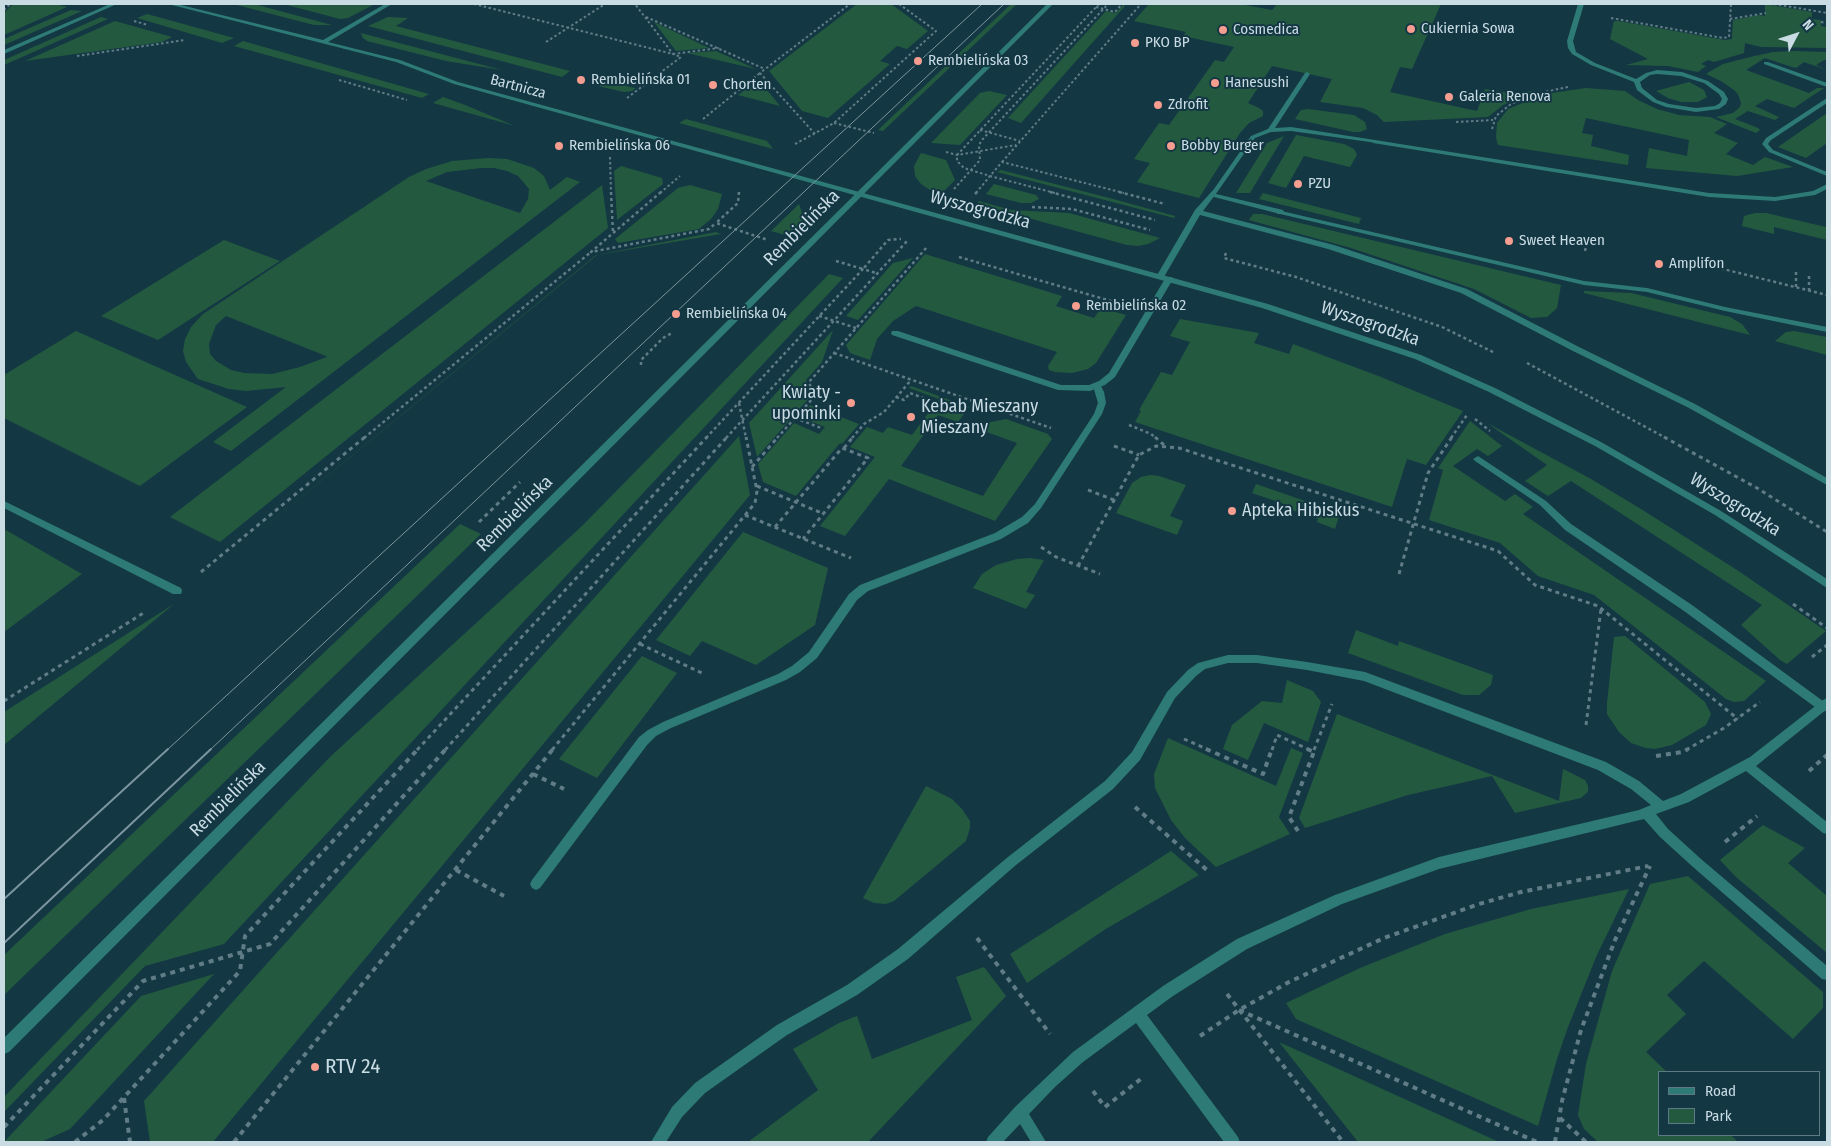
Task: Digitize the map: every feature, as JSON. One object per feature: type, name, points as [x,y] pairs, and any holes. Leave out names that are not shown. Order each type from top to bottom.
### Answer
[{"type":"street","points":[[4,52],[114,4]]},
{"type":"street","name":"Bartnicza","points":[[170,4],[325,41],[398,61],[456,83],[860,194]]},
{"type":"street","points":[[325,41],[389,4]]},
{"type":"street","name":"Rembielińska","points":[[4,1047],[1050,4]]},
{"type":"street","points":[[1581,4],[1570,41],[1571,48],[1574,52],[1601,68],[1637,81]]},
{"type":"street","points":[[1766,63],[1827,84]]},
{"type":"street","points":[[1669,72],[1682,74],[1706,82],[1722,93],[1725,99],[1723,104],[1717,108],[1681,109],[1646,95],[1639,89],[1637,81],[1648,74],[1669,72]]},
{"type":"street","points":[[1270,130],[1307,74]]},
{"type":"street","points":[[1827,100],[1768,140],[1765,144],[1771,151],[1827,174]]},
{"type":"street","points":[[1160,276],[1198,212],[1212,195],[1248,140],[1257,134],[1270,130],[1298,129],[1709,195],[1775,199],[1815,193],[1827,186]]},
{"type":"street","name":"Wyszogrodzka","points":[[860,194],[1265,306],[1418,357],[1492,390],[1598,444],[1652,474],[1827,584]]},
{"type":"street","points":[[1212,195],[1584,283],[1638,288],[1719,308],[1827,330]]},
{"type":"street","points":[[1198,212],[1323,245],[1464,291],[1692,406],[1827,482]]},
{"type":"street","points":[[895,333],[1062,388],[1076,389],[1096,386],[1112,375],[1169,279]]},
{"type":"street","points":[[536,884],[643,741],[652,733],[796,670],[813,655],[852,597],[864,588],[998,536],[1017,526],[1038,506],[1098,414],[1102,403],[1100,392],[1096,386]]},
{"type":"street","points":[[993,1142],[1020,1112],[1072,1063],[1137,1013],[1205,966],[1242,944],[1339,899],[1430,866],[1646,812],[1686,798],[1747,765],[1772,748],[1826,704],[1568,527],[1543,503],[1478,459]]},
{"type":"street","points":[[4,504],[177,591]]},
{"type":"street","points":[[658,1142],[677,1112],[700,1088],[782,1030],[852,990],[886,967],[1012,861],[1109,785],[1136,756],[1170,695],[1202,666],[1241,658],[1257,659],[1344,673],[1391,686],[1612,771],[1645,792],[1662,807]]},
{"type":"street","points":[[1747,765],[1827,828]]},
{"type":"street","points":[[1646,812],[1664,833],[1690,857],[1827,974]]},
{"type":"street","points":[[1137,1013],[1233,1142]]},
{"type":"street","points":[[1020,1112],[1039,1142]]},
{"type":"path","points":[[4,10],[10,4]]},
{"type":"path","points":[[474,4],[681,57],[626,98]]},
{"type":"path","points":[[546,42],[605,4]]},
{"type":"path","points":[[636,4],[673,54]]},
{"type":"path","points":[[703,119],[850,4]]},
{"type":"path","points":[[874,133],[834,122],[936,31],[899,4]]},
{"type":"path","points":[[957,155],[1099,4]]},
{"type":"path","points":[[4,1127],[143,981],[270,944],[833,320],[909,238],[917,234],[980,160],[980,143],[1108,4]]},
{"type":"path","points":[[1096,7],[1115,12],[1122,4]]},
{"type":"path","points":[[990,176],[1140,4]]},
{"type":"path","points":[[1611,18],[1723,38],[1729,37],[1731,4]]},
{"type":"path","points":[[1774,4],[1827,13]]},
{"type":"path","points":[[1730,19],[1766,13]]},
{"type":"path","points":[[646,17],[765,69]]},
{"type":"path","points":[[1821,22],[1827,23]]},
{"type":"path","points":[[77,56],[185,40]]},
{"type":"path","points":[[673,54],[719,48]]},
{"type":"path","points":[[760,73],[815,134]]},
{"type":"path","points":[[980,130],[1020,141]]},
{"type":"path","points":[[610,156],[613,233]]},
{"type":"path","points":[[1002,162],[1198,212]]},
{"type":"path","points":[[4,700],[177,591],[591,252],[680,176],[688,179]]},
{"type":"path","points":[[591,252],[709,229],[716,223]]},
{"type":"path","points":[[752,467],[814,397],[809,382],[927,247]]},
{"type":"path","points":[[1715,267],[1827,295]]},
{"type":"path","points":[[75,1142],[103,1120],[240,971],[245,936],[863,269],[876,273]]},
{"type":"path","points":[[1796,272],[1796,287]]},
{"type":"path","points":[[1809,276],[1809,291]]},
{"type":"path","points":[[819,316],[856,328]]},
{"type":"path","points":[[834,353],[1054,430]]},
{"type":"path","points":[[775,528],[864,424],[882,414],[911,380]]},
{"type":"path","points":[[896,397],[904,400],[910,393],[934,402]]},
{"type":"path","points":[[234,1142],[745,515],[756,499],[756,486],[739,403]]},
{"type":"path","points":[[1399,574],[1428,474],[1470,410]]},
{"type":"path","points":[[795,418],[821,428]]},
{"type":"path","points":[[1121,423],[1151,434],[1164,445]]},
{"type":"path","points":[[1108,444],[1139,455]]},
{"type":"path","points":[[1078,566],[1139,455],[1150,448],[1164,445],[1179,448],[1498,551],[1536,584],[1598,606],[1738,719]]},
{"type":"path","points":[[803,539],[868,458],[844,448]]},
{"type":"path","points":[[756,486],[824,514]]},
{"type":"path","points":[[745,515],[834,551]]},
{"type":"path","points":[[1017,526],[1048,552],[1100,574]]},
{"type":"path","points":[[1582,759],[1601,609]]},
{"type":"path","points":[[640,644],[684,664]]},
{"type":"path","points":[[1298,830],[1289,817],[1344,673]]},
{"type":"path","points":[[1646,755],[1663,756],[1677,754],[1738,719],[1766,697]]},
{"type":"path","points":[[1153,725],[1263,774],[1278,735],[1314,752]]},
{"type":"path","points":[[956,909],[1105,1106],[1239,1010],[1288,982],[1340,958],[1435,920],[1521,892],[1650,866],[1710,851],[1722,845],[1827,755]]},
{"type":"path","points":[[533,774],[547,781]]},
{"type":"path","points":[[1109,785],[1208,870]]},
{"type":"path","points":[[1555,1142],[1571,1063],[1592,999],[1615,940],[1650,866]]},
{"type":"path","points":[[456,870],[504,896],[522,894],[536,884]]},
{"type":"path","points":[[1205,966],[1343,1142]]},
{"type":"path","points":[[1239,1010],[1537,1142]]},
{"type":"path","points":[[124,1098],[130,1142]]},
{"type":"path","points":[[1560,1117],[1586,1142]]},
{"type":"green space","points":[[13,4],[55,4],[67,7],[4,35],[4,13]]},
{"type":"green space","points":[[233,4],[254,4],[332,25],[314,25]]},
{"type":"green space","points":[[283,4],[375,4],[348,18],[340,19]]},
{"type":"green space","points":[[857,4],[891,4],[928,31],[907,49],[897,46],[880,61],[890,64],[828,118],[802,111],[769,71]]},
{"type":"green space","points":[[1011,4],[1017,4],[883,131],[878,130]]},
{"type":"green space","name":"Galeria Renova","points":[[1149,4],[1240,4],[1272,10],[1277,4],[1441,4],[1412,69],[1400,67],[1390,92],[1477,111],[1485,89],[1509,93],[1536,91],[1503,105],[1488,117],[1384,122],[1377,115],[1363,108],[1320,102],[1332,79],[1272,66],[1248,103],[1263,111],[1263,116],[1249,123],[1240,133],[1199,198],[1137,182],[1150,163],[1134,159],[1159,123],[1169,125],[1215,60],[1224,62],[1234,47],[1183,36],[1186,32],[1134,21]]},
{"type":"green space","points":[[1765,4],[1812,12],[1812,19],[1821,20],[1821,26],[1827,27],[1827,48],[1761,47],[1745,43],[1744,53],[1714,62],[1708,60],[1701,64],[1706,66],[1698,72],[1668,66],[1626,65],[1648,59],[1610,39],[1614,21],[1619,21],[1725,40],[1732,39],[1733,20],[1759,15],[1765,16]]},
{"type":"green space","points":[[1123,5],[1125,6],[1021,123],[1008,118],[1106,11],[1116,13]]},
{"type":"green space","points":[[71,10],[82,11],[4,45],[4,39]]},
{"type":"green space","points":[[147,14],[234,38],[222,43],[137,18]]},
{"type":"green space","points":[[101,17],[108,19],[4,65],[4,60]]},
{"type":"green space","points":[[388,17],[408,18],[396,26],[570,71],[562,77],[368,26]]},
{"type":"green space","points":[[115,21],[172,37],[162,42],[25,61]]},
{"type":"green space","points":[[654,22],[709,48],[676,51]]},
{"type":"green space","points":[[361,33],[502,70],[446,61],[367,41]]},
{"type":"green space","points":[[243,41],[429,94],[422,98],[234,46]]},
{"type":"green space","points":[[716,51],[756,69],[687,53]]},
{"type":"green space","points":[[1773,52],[1827,52],[1827,60],[1816,65],[1827,70],[1804,62],[1796,68],[1765,58],[1746,70],[1809,93],[1817,88],[1824,88],[1794,108],[1767,99],[1755,106],[1779,117],[1775,120],[1748,111],[1735,119],[1758,128],[1760,130],[1756,133],[1716,117],[1733,113],[1740,107],[1741,103],[1738,94],[1734,90],[1706,74],[1723,64]]},
{"type":"green space","points":[[600,79],[636,88],[632,91],[624,92],[594,85]]},
{"type":"green space","points":[[759,80],[780,106],[738,95]]},
{"type":"green space","points":[[1689,82],[1704,90],[1707,97],[1698,102],[1681,102],[1668,98],[1656,91]]},
{"type":"green space","points":[[1586,88],[1625,91],[1657,109],[1679,115],[1710,117],[1727,124],[1714,133],[1738,143],[1726,154],[1753,165],[1765,157],[1793,167],[1737,176],[1646,168],[1649,148],[1687,156],[1689,140],[1586,118],[1582,133],[1593,135],[1591,146],[1629,155],[1628,165],[1498,145],[1496,137],[1497,123],[1508,109],[1545,94]]},
{"type":"green space","points":[[989,91],[1007,95],[960,145],[931,143],[980,93]]},
{"type":"green space","points":[[443,97],[465,105],[515,126],[433,103]]},
{"type":"green space","points":[[1308,109],[1354,115],[1365,122],[1367,129],[1353,132],[1295,119],[1301,110]]},
{"type":"green space","points":[[1827,113],[1827,143],[1806,158],[1778,147]]},
{"type":"green space","points":[[686,119],[767,141],[773,149],[679,123]]},
{"type":"green space","points":[[1296,135],[1344,144],[1354,149],[1357,155],[1350,167],[1304,156],[1286,188],[1268,183]]},
{"type":"green space","points":[[1284,136],[1250,193],[1236,193],[1267,143]]},
{"type":"green space","points":[[921,153],[946,160],[955,180],[939,196],[921,184],[915,176],[914,166]]},
{"type":"green space","points":[[488,158],[507,159],[534,168],[544,176],[550,190],[567,177],[580,182],[231,451],[213,442],[286,387],[246,391],[229,389],[198,379],[186,362],[183,351],[185,339],[191,327],[203,314],[409,177],[426,169],[452,161]],"holes":[[[494,168],[518,176],[529,189],[528,199],[520,213],[426,181],[447,172]],[[226,316],[326,356],[327,357],[300,367],[272,374],[244,373],[231,370],[216,361],[210,354],[209,344],[216,325]]]},
{"type":"green space","points":[[621,166],[662,178],[663,184],[617,220],[614,171]]},
{"type":"green space","points":[[1001,170],[1175,216],[1174,218],[997,172]]},
{"type":"green space","points":[[994,184],[1036,195],[1039,199],[1031,203],[1021,203],[986,194]]},
{"type":"green space","points":[[602,185],[608,228],[220,542],[170,517]]},
{"type":"green space","points":[[690,185],[722,194],[718,209],[711,219],[699,229],[618,243],[615,239],[678,188]]},
{"type":"green space","points":[[1263,193],[1361,218],[1359,224],[1259,199]]},
{"type":"green space","points":[[979,201],[1011,210],[1069,213],[1160,238],[1148,244],[1138,246],[1127,245],[977,204]]},
{"type":"green space","points":[[799,204],[802,222],[792,237],[771,231]]},
{"type":"green space","points":[[1766,213],[1826,227],[1827,240],[1774,227],[1774,234],[1742,226],[1744,216]]},
{"type":"green space","points":[[1253,214],[1262,214],[1561,285],[1557,308],[1547,317],[1531,318],[1474,289],[1351,248],[1249,220]]},
{"type":"green space","points":[[716,232],[721,234],[597,255],[192,587],[596,255]]},
{"type":"green space","points":[[224,240],[280,261],[158,340],[101,316]]},
{"type":"green space","points":[[925,254],[1062,296],[1056,306],[1094,318],[1101,308],[1126,315],[1096,363],[1088,369],[1072,373],[1049,370],[1048,366],[1057,352],[916,306],[893,321],[877,339],[870,360],[850,353],[846,345]]},
{"type":"green space","points":[[913,258],[858,320],[846,316],[893,263]]},
{"type":"green space","points":[[829,274],[843,278],[224,944],[145,966],[4,1112],[4,1097],[331,756],[582,526]]},
{"type":"green space","points":[[1584,291],[1631,293],[1730,317],[1742,324],[1750,335],[1584,293]]},
{"type":"green space","points":[[1180,319],[1259,333],[1254,343],[1289,354],[1293,344],[1381,377],[1463,411],[1426,465],[1407,459],[1392,507],[1135,422],[1141,411],[1139,410],[1161,372],[1172,375],[1190,342],[1170,336]]},
{"type":"green space","points":[[833,330],[822,362],[806,380],[811,396],[757,457],[749,423]]},
{"type":"green space","points":[[76,331],[247,407],[140,486],[4,418],[4,375]]},
{"type":"green space","points":[[1794,331],[1827,337],[1827,355],[1775,341],[1786,332]]},
{"type":"green space","points":[[911,386],[969,407],[958,422],[938,415],[901,466],[983,496],[1017,443],[981,430],[986,423],[1006,419],[1048,434],[1052,439],[995,521],[889,479],[845,536],[820,526],[875,457],[850,447],[867,427],[883,433],[888,427],[912,435],[939,399],[909,388]]},
{"type":"green space","points":[[810,405],[859,424],[842,444],[840,443],[796,496],[763,482],[758,464],[794,423],[819,434],[825,427],[800,417]]},
{"type":"green space","points":[[1470,421],[1502,446],[1488,456],[1477,449],[1453,466],[1505,501],[1515,494],[1533,507],[1523,514],[1766,681],[1744,701],[1734,702],[1726,699],[1594,595],[1538,576],[1500,543],[1429,520],[1443,470],[1438,468]]},
{"type":"green space","points":[[1487,423],[1591,479],[1641,509],[1737,570],[1826,631],[1787,664],[1780,660],[1741,625],[1762,605],[1571,481],[1548,496],[1525,481],[1547,465]]},
{"type":"green space","points":[[739,436],[750,495],[213,1142],[150,1142],[144,1101]]},
{"type":"green space","points":[[1150,475],[1186,485],[1170,516],[1183,521],[1177,535],[1116,513],[1132,483],[1141,477]]},
{"type":"green space","points":[[1256,484],[1340,513],[1335,529],[1317,522],[1318,519],[1286,508],[1287,505],[1252,493]]},
{"type":"green space","points":[[460,524],[481,534],[4,995],[4,955]]},
{"type":"green space","points":[[4,529],[82,574],[4,632]]},
{"type":"green space","points":[[743,532],[828,568],[815,625],[756,665],[702,641],[690,656],[656,640]]},
{"type":"green space","points":[[1017,559],[1044,560],[1026,592],[1035,595],[1026,609],[973,588],[982,574],[996,565]]},
{"type":"green space","points":[[174,604],[4,745],[4,712]]},
{"type":"green space","points":[[1356,630],[1398,646],[1399,641],[1493,675],[1491,685],[1479,695],[1463,695],[1348,653]]},
{"type":"green space","points":[[1625,636],[1705,702],[1711,714],[1706,725],[1672,745],[1655,749],[1631,743],[1619,732],[1607,714],[1607,703],[1614,637]]},
{"type":"green space","points":[[642,656],[677,673],[597,778],[559,759]]},
{"type":"green space","points":[[1287,680],[1313,691],[1321,702],[1308,742],[1264,723],[1248,760],[1223,749],[1232,725],[1262,701],[1282,703]]},
{"type":"green space","points":[[1337,714],[1559,801],[1563,769],[1585,780],[1588,792],[1581,798],[1515,813],[1492,776],[1408,795],[1305,828],[1299,818]]},
{"type":"green space","points":[[1168,738],[1276,786],[1291,748],[1303,753],[1279,817],[1290,834],[1216,867],[1185,838],[1171,820],[1155,788],[1154,774]]},
{"type":"green space","points":[[926,786],[952,799],[962,809],[970,821],[966,841],[894,901],[886,904],[874,903],[863,898]]},
{"type":"green space","points":[[1763,825],[1805,848],[1788,863],[1827,896],[1827,953],[1736,877],[1720,860]]},
{"type":"green space","points":[[1171,851],[1199,875],[1104,930],[1027,983],[1010,954]]},
{"type":"green space","points":[[1688,876],[1823,992],[1823,1008],[1793,1039],[1704,961],[1667,995],[1686,1014],[1646,1052],[1666,1071],[1658,1071],[1658,1136],[1732,1136],[1738,1142],[1598,1142],[1584,1129],[1578,1115],[1586,1064],[1612,971],[1650,884]]},
{"type":"green space","points":[[1629,889],[1596,957],[1568,1027],[1538,1126],[1296,1019],[1286,1003],[1360,968],[1445,934],[1531,909]]},
{"type":"green space","points":[[984,967],[1006,996],[868,1142],[748,1142],[818,1090],[793,1049],[839,1023],[857,1016],[872,1059],[972,1020],[956,977]]},
{"type":"green space","points":[[214,974],[70,1129],[41,1142],[4,1142],[141,996]]},
{"type":"green space","points":[[1279,1042],[1499,1142],[1358,1142]]},
{"type":"tram line","points":[[167,750],[982,4]]},
{"type":"tram line","points":[[210,750],[1004,4]]},
{"type":"tram line","points":[[4,899],[168,749]]},
{"type":"tram line","points":[[4,943],[211,749]]},
{"type":"place","name":"Cukiernia Sowa","points":[[1411,29]]},
{"type":"place","name":"Cosmedica","points":[[1223,30]]},
{"type":"place","name":"PKO BP","points":[[1135,43]]},
{"type":"place","name":"Rembielińska 03","points":[[918,61]]},
{"type":"place","name":"Rembielińska 01","points":[[581,80]]},
{"type":"place","name":"Hanesushi","points":[[1215,83]]},
{"type":"place","name":"Chorten","points":[[713,85]]},
{"type":"place","name":"Galeria Renova","points":[[1449,97]]},
{"type":"place","name":"Zdrofit","points":[[1158,105]]},
{"type":"place","name":"Rembielińska 06","points":[[559,146]]},
{"type":"place","name":"Bobby Burger","points":[[1171,146]]},
{"type":"place","name":"PZU","points":[[1298,184]]},
{"type":"place","name":"Sweet Heaven","points":[[1509,241]]},
{"type":"place","name":"Amplifon","points":[[1659,264]]},
{"type":"place","name":"Rembielińska 02","points":[[1076,306]]},
{"type":"place","name":"Rembielińska 04","points":[[676,314]]},
{"type":"place","name":"Kwiaty - upominki","points":[[851,403]]},
{"type":"place","name":"Kebab Mieszany Mieszany","points":[[911,417]]},
{"type":"place","name":"Apteka Hibiskus","points":[[1232,511]]},
{"type":"place","name":"RTV 24","points":[[315,1067]]}]
